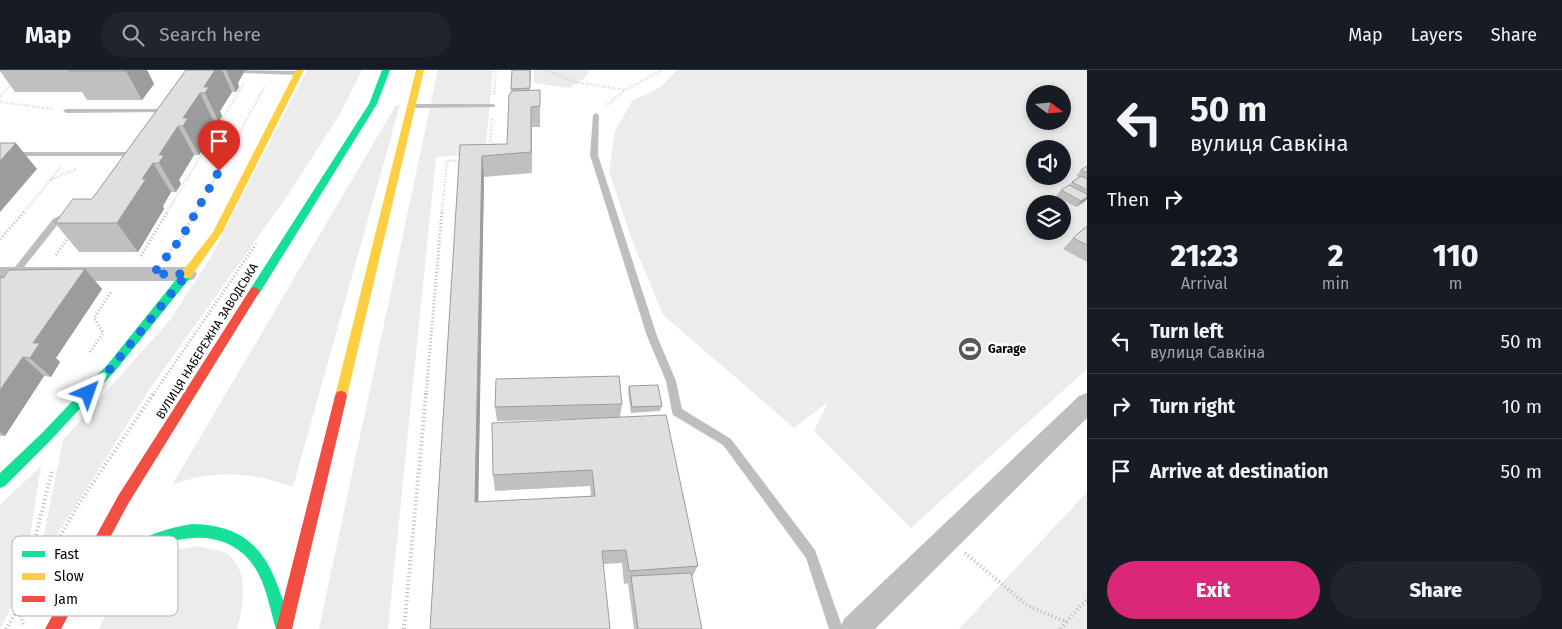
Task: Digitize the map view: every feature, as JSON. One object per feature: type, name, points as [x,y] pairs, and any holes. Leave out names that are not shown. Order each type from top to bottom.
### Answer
[{"type":"main road","name":"ВУЛИЦЯ НАБЕРЕЖНА ЗАВОДСЬКА","points":[[104,536],[123,500],[373,104],[386,70]]},
{"type":"main road","points":[[284,629],[420,70]]},
{"type":"main road","points":[[0,482],[46,437],[112,367],[187,274],[217,232],[299,71]]},
{"type":"main road","points":[[165,536],[197,529],[213,530],[230,536],[249,548],[272,588],[284,629]]},
{"type":"main road","points":[[55,626],[64,616]]},
{"type":"street","points":[[5,275],[187,274]]},
{"type":"street","points":[[854,629],[1087,403]]},
{"type":"lane","points":[[247,72],[299,71]]},
{"type":"lane","points":[[158,119],[169,104]]},
{"type":"lane","points":[[410,106],[493,106]]},
{"type":"lane","points":[[66,111],[164,112]]},
{"type":"lane","points":[[600,112],[594,155],[652,336],[671,381],[677,412],[726,442],[811,554],[836,629]]},
{"type":"lane","points":[[0,154],[70,154],[135,151],[127,162]]},
{"type":"lane","points":[[5,275],[56,221],[73,213]]},
{"type":"path","points":[[490,150],[496,70]]},
{"type":"path","points":[[546,70],[559,78],[581,85],[624,90]]},
{"type":"path","points":[[600,112],[624,90],[662,70]]},
{"type":"path","points":[[103,333],[94,318],[139,259],[247,72]]},
{"type":"path","points":[[153,274],[182,237],[272,72]]},
{"type":"path","points":[[0,96],[13,83]]},
{"type":"path","points":[[0,102],[66,111]]},
{"type":"path","points":[[1,240],[70,154]]},
{"type":"path","points":[[404,629],[447,161],[464,160]]},
{"type":"path","points":[[60,536],[80,502],[258,240]]},
{"type":"path","points":[[88,356],[103,333],[110,328]]},
{"type":"path","points":[[36,536],[54,460]]},
{"type":"path","points":[[948,538],[985,572],[1028,606],[1066,622]]},
{"type":"path","points":[[1061,629],[1087,599]]},
{"type":"path","points":[[6,629],[14,616]]},
{"type":"path","points":[[20,616],[24,629]]},
{"type":"shaded area","points":[[307,70],[362,70],[340,114],[288,195],[151,387],[56,536],[44,536],[63,440],[170,320],[211,257]]},
{"type":"shaded area","points":[[438,70],[493,70],[485,154],[436,157],[388,629],[319,629]]},
{"type":"shaded area","points":[[534,70],[590,70],[585,78],[569,88],[534,83]]},
{"type":"shaded area","points":[[677,70],[1087,70],[1087,369],[911,528],[814,431],[828,402],[794,428],[663,315],[633,243],[609,171],[615,131],[632,101],[661,87]]},
{"type":"shaded area","points":[[396,105],[400,105],[293,487],[263,478],[233,474],[203,476],[172,485]]},
{"type":"shaded area","points":[[41,466],[30,536],[12,536],[12,606],[0,629],[0,505]]},
{"type":"shaded area","points":[[1087,492],[1087,629],[959,629]]},
{"type":"shaded area","points":[[198,546],[221,551],[231,557],[237,565],[241,575],[243,597],[237,629],[99,629],[106,616],[178,616],[178,550]]},
{"type":"building","points":[[70,70],[127,70],[69,71]]},
{"type":"building","points":[[186,70],[215,70],[204,87],[209,87],[205,93],[200,93],[183,118],[188,118],[183,126],[178,126],[159,155],[164,155],[159,163],[153,163],[142,179],[146,179],[117,223],[55,223],[73,199],[92,199]]},
{"type":"building","points":[[512,70],[530,70],[530,88],[511,89]]},
{"type":"building","points":[[540,90],[540,106],[531,107],[531,152],[482,156],[475,502],[595,496],[592,470],[493,475],[492,423],[666,415],[698,566],[629,571],[626,550],[602,551],[610,629],[430,629],[460,145],[507,144],[509,95],[512,91]]},
{"type":"building","points":[[0,143],[16,143],[0,161]]},
{"type":"building","points":[[1087,166],[1087,173],[1081,170]]},
{"type":"building","points":[[1081,176],[1087,179],[1087,190],[1072,182]]},
{"type":"building","points":[[1069,185],[1087,194],[1087,197],[1081,201],[1061,190]]},
{"type":"building","points":[[1087,226],[1087,245],[1073,238]]},
{"type":"building","points":[[85,269],[33,343],[40,343],[30,358],[23,357],[0,390],[0,277],[3,278],[9,270]]},
{"type":"building","points":[[619,376],[622,404],[495,407],[496,379]]},
{"type":"building","points":[[658,385],[662,406],[632,407],[629,386]]},
{"type":"building","points":[[691,573],[702,629],[638,629],[631,576]]},
{"type":"traffic: fast","points":[[255,291],[373,104],[386,70]]},
{"type":"traffic: fast","points":[[0,482],[46,437],[112,367],[186,275]]},
{"type":"traffic: fast","points":[[168,536],[192,531],[210,531],[227,535],[243,544],[256,557],[266,573],[283,628]]},
{"type":"traffic: slow","points":[[186,275],[217,233],[300,70]]},
{"type":"traffic: slow","points":[[341,396],[420,70]]},
{"type":"traffic: jam","points":[[103,536],[123,500],[255,291]]},
{"type":"traffic: jam","points":[[284,629],[341,396]]},
{"type":"traffic: jam","points":[[53,629],[60,616]]},
{"type":"place","name":"Garage","points":[[970,349]]},
{"type":"route","points":[[88,393],[112,367],[187,274],[153,274],[182,237],[219,171]]}]
